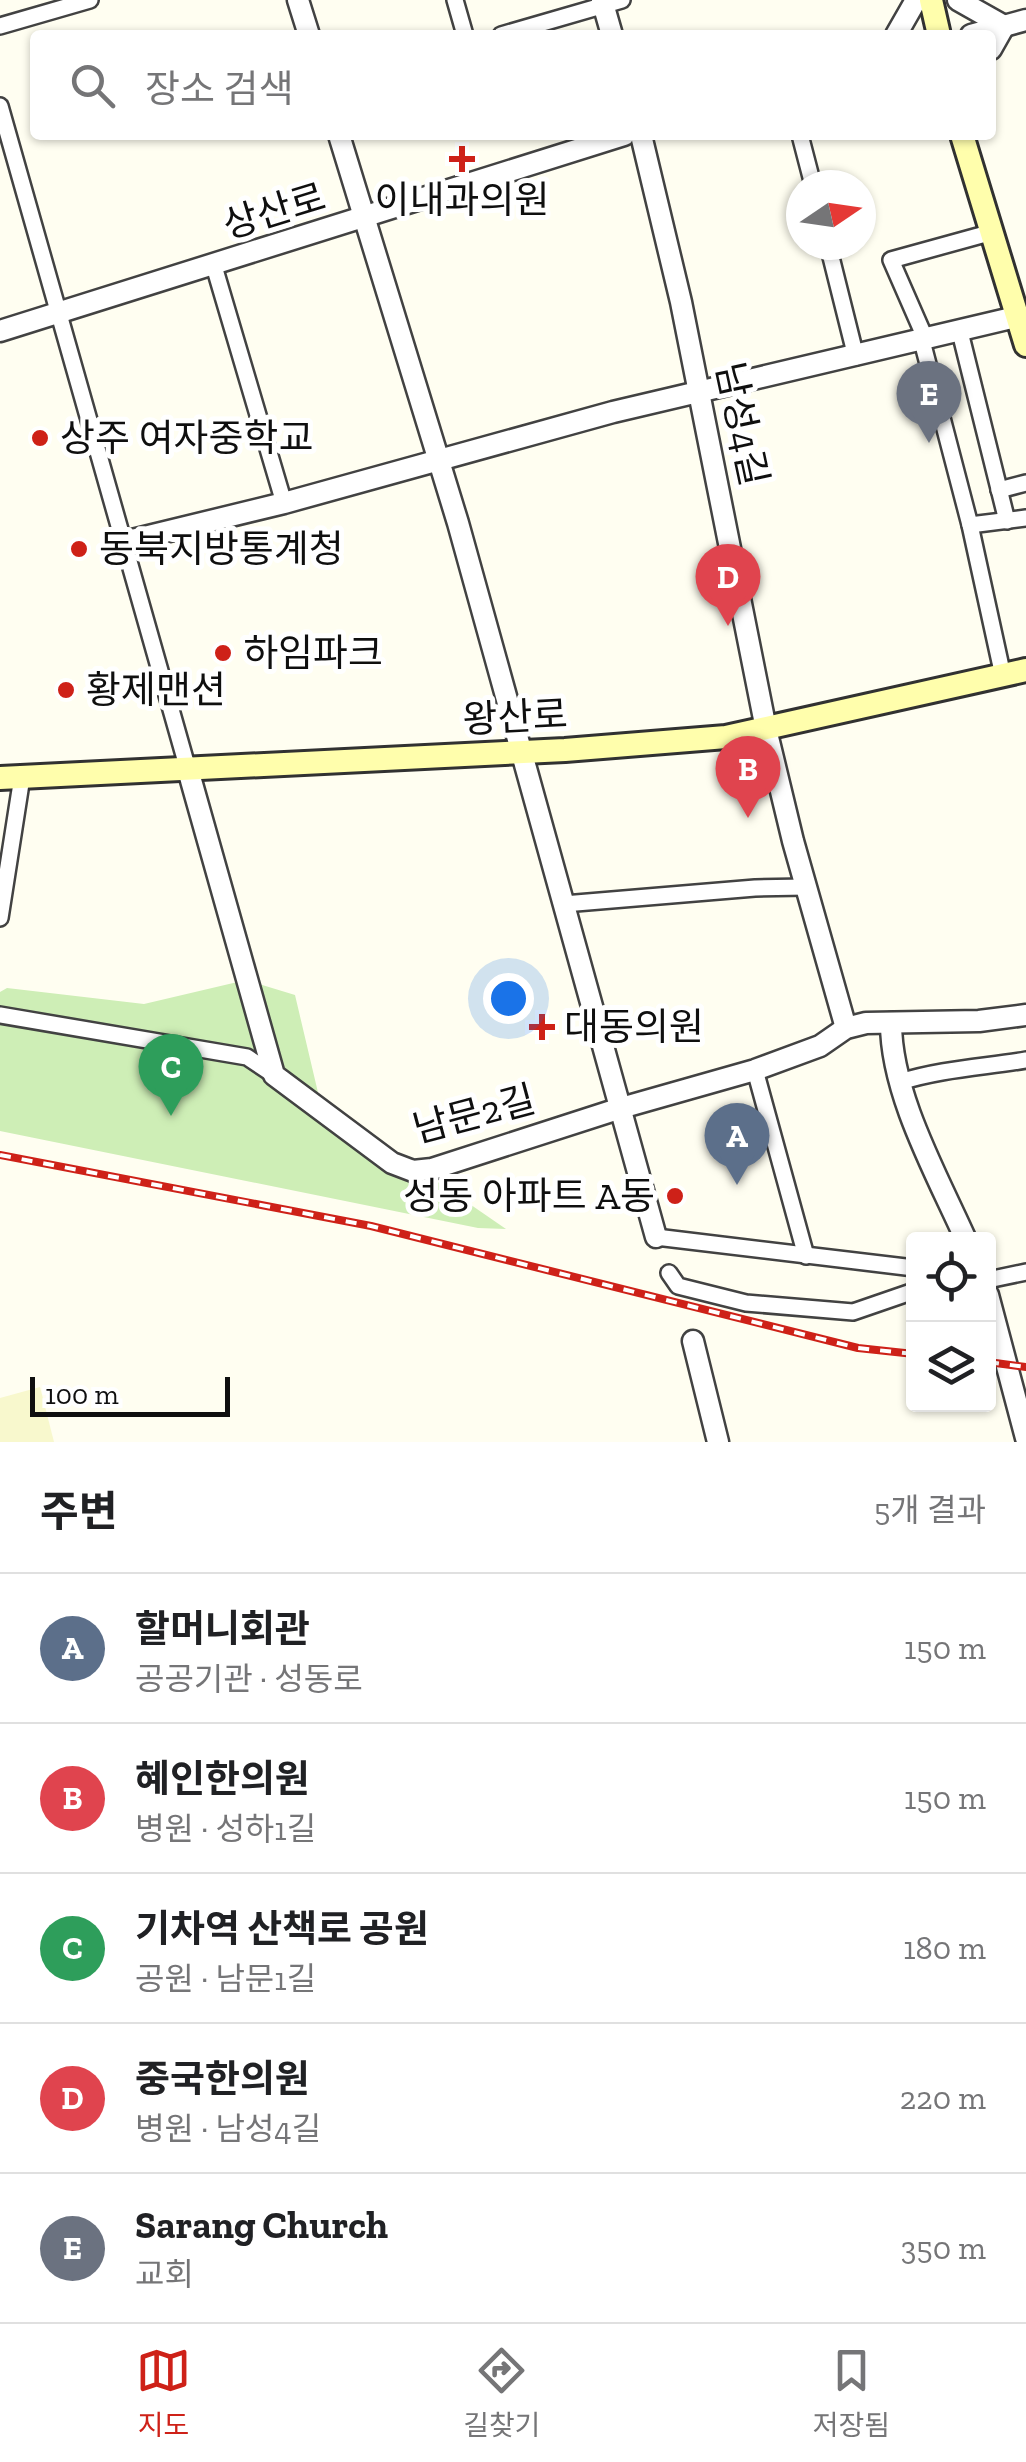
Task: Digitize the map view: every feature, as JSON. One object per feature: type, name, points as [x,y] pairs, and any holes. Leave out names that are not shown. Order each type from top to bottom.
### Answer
[{"type":"main road","points":[[931,0],[939,30]]},
{"type":"main road","points":[[963,140],[1026,345]]},
{"type":"main road","name":"왕산로","points":[[11,777],[522,752],[726,737],[1015,673]]},
{"type":"street","points":[[0,26],[90,0]]},
{"type":"street","points":[[298,0],[307,30]]},
{"type":"street","points":[[454,0],[463,30]]},
{"type":"street","points":[[899,30],[916,0]]},
{"type":"street","points":[[958,0],[1004,26]]},
{"type":"street","points":[[517,30],[609,2],[612,30]]},
{"type":"street","points":[[990,30],[1026,20]]},
{"type":"street","points":[[996,40],[1004,26]]},
{"type":"street","points":[[0,106],[274,1075]]},
{"type":"street","points":[[341,140],[440,461],[656,1237],[906,1267]]},
{"type":"street","name":"상산로","points":[[0,331],[609,140]]},
{"type":"street","name":"남성4길","points":[[642,140],[699,391],[766,729],[846,1028]]},
{"type":"street","points":[[801,140],[809,170]]},
{"type":"street","points":[[989,233],[891,260],[908,292],[924,341],[970,525],[1015,673]]},
{"type":"street","points":[[832,260],[856,357]]},
{"type":"street","points":[[214,266],[284,503]]},
{"type":"street","points":[[124,542],[699,391],[960,332],[1018,312]]},
{"type":"street","points":[[960,332],[1006,522]]},
{"type":"street","points":[[998,490],[1026,483]]},
{"type":"street","points":[[970,525],[1026,518]]},
{"type":"street","points":[[0,918],[11,777]]},
{"type":"street","points":[[564,904],[755,888],[806,888]]},
{"type":"street","points":[[846,1028],[866,1023],[979,1021],[1026,1015]]},
{"type":"street","points":[[0,1016],[246,1057],[274,1075]]},
{"type":"street","points":[[891,1024],[891,1054],[900,1082],[963,1232]]},
{"type":"street","name":"남문2길","points":[[274,1075],[392,1163],[413,1171],[432,1169],[755,1070],[820,1046],[846,1028]]},
{"type":"street","points":[[246,1057],[266,1043]]},
{"type":"street","points":[[900,1082],[936,1070],[960,1071],[1026,1060]]},
{"type":"street","points":[[755,1070],[806,1256]]},
{"type":"street","points":[[996,1278],[1026,1272]]},
{"type":"street","points":[[669,1274],[678,1286],[746,1303],[853,1312],[906,1295]]},
{"type":"street","points":[[995,1322],[1026,1438]]},
{"type":"street","points":[[693,1341],[718,1442]]},
{"type":"green space","points":[[246,980],[295,995],[320,1101],[506,1229],[478,1228],[0,1131],[0,992],[7,988],[144,1004]]},
{"type":"green space","points":[[40,1387],[54,1442],[0,1442],[0,1398]]},
{"type":"railway","points":[[0,1155],[371,1226],[858,1348],[906,1353]]},
{"type":"railway","points":[[996,1363],[1026,1367]]},
{"type":"place","name":"이내과의원","points":[[462,159]]},
{"type":"place","name":"상주 여자중학교","points":[[40,438]]},
{"type":"place","name":"Sarang Church","points":[[929,443]]},
{"type":"place","name":"동북지방통계청","points":[[79,549]]},
{"type":"place","name":"중국한의원","points":[[728,626]]},
{"type":"place","name":"하임파크","points":[[223,653]]},
{"type":"place","name":"황제맨션","points":[[66,690]]},
{"type":"place","name":"혜인한의원","points":[[748,818]]},
{"type":"place","name":"대동의원","points":[[542,1027]]},
{"type":"place","name":"기차역 산책로 공원","points":[[171,1116]]},
{"type":"place","name":"할머니회관","points":[[737,1185]]},
{"type":"place","name":"성동 아파트 A동","points":[[675,1196]]}]
